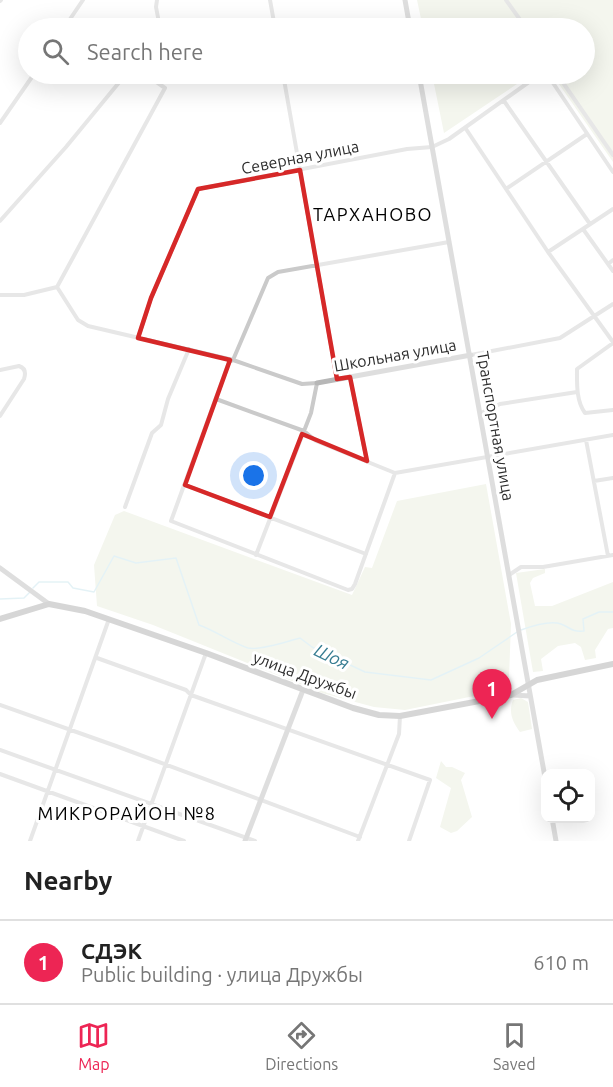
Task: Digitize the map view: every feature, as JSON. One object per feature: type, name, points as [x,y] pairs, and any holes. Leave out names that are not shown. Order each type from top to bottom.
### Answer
[{"type":"main road","name":"улица Дружбы","points":[[49,604],[110,619],[206,652],[303,690],[366,712],[385,716],[400,716],[511,695],[544,678],[613,664]]},
{"type":"main road","points":[[0,619],[49,604]]},
{"type":"street","points":[[71,18],[83,0]]},
{"type":"street","points":[[157,0],[158,18]]},
{"type":"street","points":[[270,0],[273,18]]},
{"type":"street","points":[[405,0],[408,18]]},
{"type":"street","points":[[506,0],[519,18]]},
{"type":"street","points":[[0,123],[26,84]]},
{"type":"street","points":[[0,221],[66,147],[118,84]]},
{"type":"street","points":[[0,295],[24,295],[57,287],[165,88],[159,84]]},
{"type":"street","points":[[285,84],[337,379]]},
{"type":"street","name":"Транспортная улица","points":[[421,84],[543,769]]},
{"type":"street","name":"Северная улица","points":[[138,338],[151,298],[198,189],[423,146],[432,147],[466,129],[526,84]]},
{"type":"street","name":"Северная улица","points":[[554,84],[587,134]]},
{"type":"street","points":[[564,84],[613,155]]},
{"type":"street","points":[[504,100],[590,224]]},
{"type":"street","points":[[466,129],[548,252],[613,343],[577,369],[581,408],[587,414],[613,410]]},
{"type":"street","points":[[506,189],[587,134],[613,172]]},
{"type":"street","points":[[548,252],[613,209]]},
{"type":"street","points":[[583,229],[613,271]]},
{"type":"street","points":[[395,473],[355,584],[352,589],[348,590],[171,521],[229,362],[233,360],[268,278],[278,272],[450,242]]},
{"type":"street","points":[[608,264],[613,260]]},
{"type":"street","points":[[57,287],[78,320],[88,326],[233,360],[302,384],[317,383]]},
{"type":"street","name":"Школьная улица","points":[[256,555],[304,431],[314,402],[317,383],[560,338],[613,304]]},
{"type":"street","points":[[125,507],[152,433],[161,425],[168,399],[189,349]]},
{"type":"street","points":[[0,370],[13,366],[22,367],[25,371],[24,379],[0,416]]},
{"type":"street","points":[[350,377],[367,460]]},
{"type":"street","points":[[481,413],[500,404],[578,392]]},
{"type":"street","points":[[216,399],[304,431],[316,441],[395,473],[613,435]]},
{"type":"street","points":[[508,576],[521,567],[543,567],[610,556],[586,440]]},
{"type":"street","points":[[594,481],[613,478]]},
{"type":"street","points":[[185,485],[366,554]]},
{"type":"street","name":"улица Дружбы","points":[[0,568],[49,604]]},
{"type":"street","points":[[30,841],[110,619]]},
{"type":"street","points":[[138,841],[206,652]]},
{"type":"street","points":[[97,658],[186,690],[191,695],[430,780],[409,841]]},
{"type":"street","points":[[246,839],[303,690]]},
{"type":"street","points":[[511,695],[530,696]]},
{"type":"street","points":[[0,705],[260,800],[359,839],[399,734],[400,716]]},
{"type":"street","points":[[0,750],[255,841]]},
{"type":"street","points":[[0,774],[184,841]]},
{"type":"street","points":[[553,823],[556,841]]},
{"type":"highlighted area","points":[[300,170],[337,379],[350,377],[367,461],[302,434],[270,517],[185,485],[230,360],[138,338],[151,298],[198,189]]},
{"type":"green space","points":[[417,0],[613,0],[613,162],[559,84],[595,84],[595,18],[421,18]]},
{"type":"green space","points":[[434,84],[517,84],[444,133]]},
{"type":"green space","points":[[486,484],[511,624],[509,677],[492,680],[488,684],[489,693],[405,710],[374,707],[322,693],[153,625],[97,606],[94,565],[115,515],[124,511],[352,595],[365,567],[372,568],[397,501]]},
{"type":"green space","points":[[545,569],[545,573],[533,578],[530,583],[535,606],[552,606],[613,582],[613,628],[608,629],[595,650],[596,658],[585,660],[581,647],[575,643],[558,646],[541,659],[543,671],[533,672],[516,573]]},
{"type":"green space","points":[[521,698],[528,702],[532,729],[520,732],[513,721],[511,709],[513,700]]},
{"type":"green space","points":[[441,761],[446,767],[452,767],[465,773],[461,780],[472,817],[457,831],[451,833],[440,827],[451,788],[436,778]]},
{"type":"waterway","name":"Шоя","points":[[33,588],[39,582],[68,582],[73,588],[94,592],[114,556],[136,563],[176,558],[199,625],[236,643],[253,649],[300,638],[312,647],[365,672],[431,680],[479,658],[517,632]]},
{"type":"waterway","name":"Шоя","points":[[0,599],[24,598],[30,592]]},
{"type":"waterway","name":"Шоя","points":[[521,630],[552,623],[584,631],[583,619],[599,612],[613,612]]},
{"type":"place","name":"СДЭК","points":[[492,719]]},
{"type":"district","name":"ТАРХАНОВО","points":[[373,214]]},
{"type":"district","name":"МИКРОРАЙОН №8","points":[[127,813]]}]
